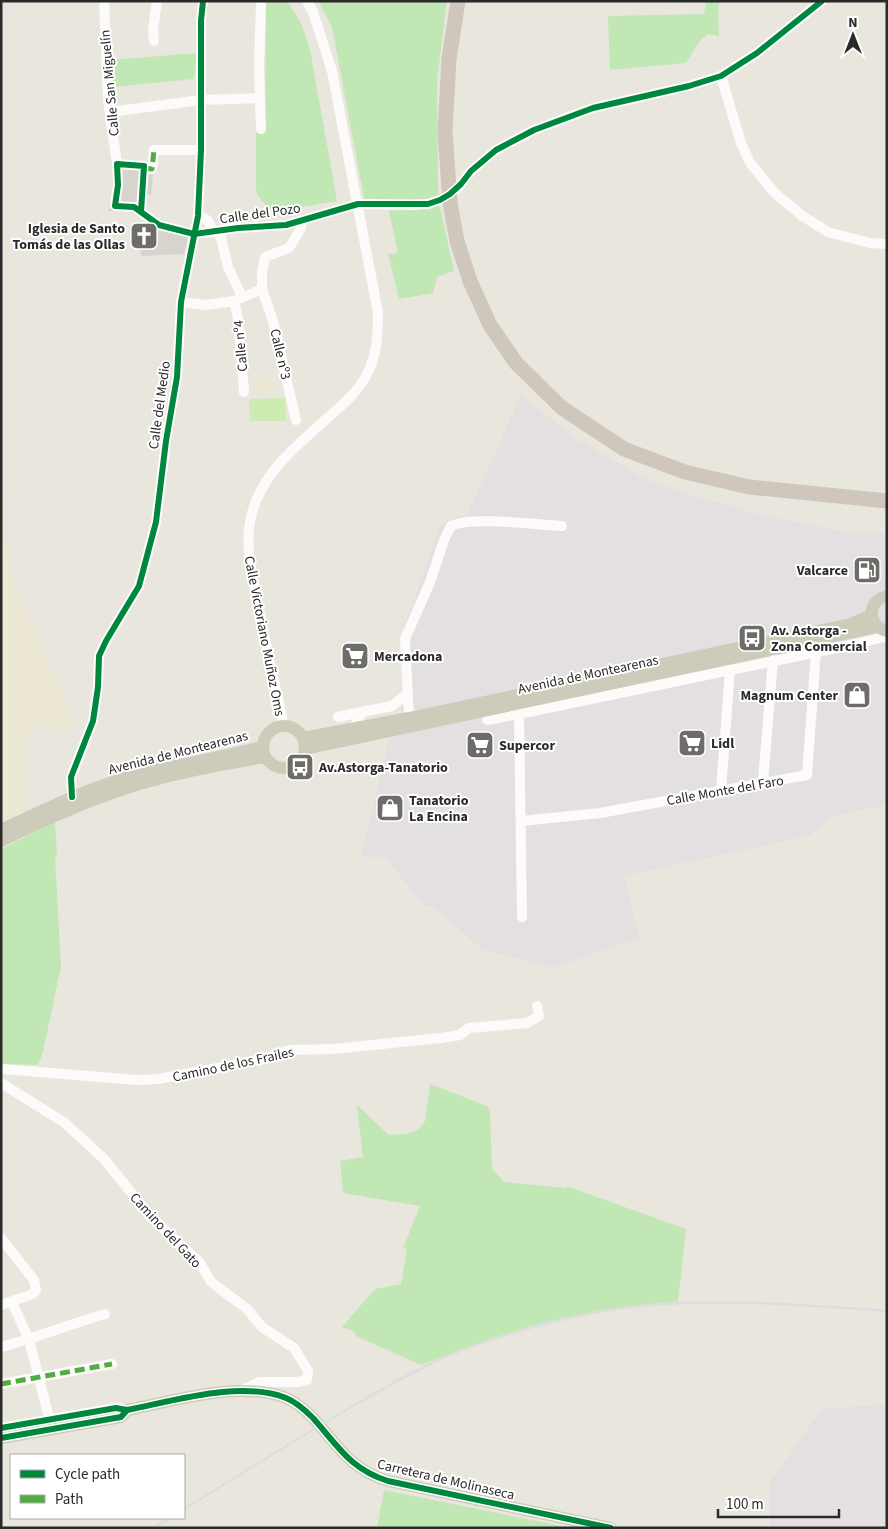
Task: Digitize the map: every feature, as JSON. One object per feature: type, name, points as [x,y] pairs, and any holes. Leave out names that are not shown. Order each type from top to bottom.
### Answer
[{"type":"highway","points":[[458,1],[450,59],[445,131],[450,203],[457,241],[470,281],[490,324],[516,363],[562,408],[624,449],[685,472],[749,487],[887,501]]},
{"type":"main road","points":[[884,631],[872,619],[871,615],[872,606],[876,601],[887,596]]},
{"type":"main road","name":"Avenida de Montearenas","points":[[304,744],[353,728],[408,714],[851,624],[871,615]]},
{"type":"main road","name":"Avenida de Montearenas","points":[[304,744],[884,631]]},
{"type":"main road","points":[[282,726],[296,730],[304,744],[300,760],[289,767],[278,767],[268,761],[264,752],[264,739],[268,732],[282,726]]},
{"type":"main road","name":"Avenida de Montearenas","points":[[73,802],[124,779],[168,767],[264,752]]},
{"type":"main road","points":[[1,830],[73,802]]},
{"type":"main road","points":[[1,841],[73,802]]},
{"type":"main road","name":"Carretera de Molinaseca","points":[[1,1438],[51,1424],[121,1416],[127,1410],[196,1396],[256,1391],[287,1398],[302,1408],[343,1454],[371,1476],[397,1484],[611,1528]]},
{"type":"street","name":"Calle San Miguelín","points":[[104,1],[103,11],[110,112],[117,164],[118,185],[115,206],[134,207],[141,212]]},
{"type":"street","points":[[154,41],[153,30],[157,1]]},
{"type":"street","name":"Calle del Medio","points":[[73,802],[71,777],[93,721],[98,687],[98,656],[139,586],[156,522],[166,441],[177,377],[181,302],[198,216],[202,100],[201,21],[204,1]]},
{"type":"street","points":[[261,1],[261,129]]},
{"type":"street","name":"Calle Victoriano Muñoz Oms","points":[[282,726],[282,716],[248,553],[250,522],[254,506],[265,482],[283,460],[352,396],[366,376],[375,355],[378,336],[378,313],[332,71],[314,12],[306,1]]},
{"type":"street","points":[[457,189],[471,172],[496,150],[534,130],[593,108],[689,86],[721,76],[757,53],[822,1]]},
{"type":"street","points":[[721,76],[741,143],[750,163],[775,193],[801,215],[828,232],[870,243],[887,244]]},
{"type":"street","points":[[110,112],[202,100],[260,98]]},
{"type":"street","points":[[117,164],[144,166],[144,168],[152,169],[154,150],[201,150]]},
{"type":"street","points":[[144,168],[141,212],[159,225],[194,234]]},
{"type":"street","name":"Calle del Pozo","points":[[194,234],[286,225],[358,204],[415,205],[428,204],[440,200]]},
{"type":"street","points":[[198,216],[204,217],[210,222],[215,232]]},
{"type":"street","points":[[181,302],[206,306],[238,299],[262,289],[262,272],[265,257],[289,248],[300,230],[303,220]]},
{"type":"street","name":"Calle nº4","points":[[215,232],[221,238],[238,299],[244,392]]},
{"type":"street","name":"Calle nº3","points":[[262,289],[274,321],[296,420]]},
{"type":"street","points":[[408,714],[406,639],[451,526],[458,522],[473,521],[562,526]]},
{"type":"street","points":[[487,720],[864,642],[884,631]]},
{"type":"street","name":"Calle Monte del Faro","points":[[521,821],[600,813],[807,775],[816,652]]},
{"type":"street","points":[[763,782],[773,660]]},
{"type":"street","points":[[721,790],[730,670]]},
{"type":"street","points":[[392,706],[407,694]]},
{"type":"street","points":[[338,717],[392,706],[404,707],[408,714]]},
{"type":"street","points":[[353,728],[361,712]]},
{"type":"street","points":[[519,714],[522,917]]},
{"type":"street","name":"Camino de los Frailes","points":[[1,1069],[137,1080],[158,1079],[263,1059],[290,1050],[334,1049],[441,1038],[460,1035],[470,1028],[528,1022],[540,1016],[537,1006]]},
{"type":"street","name":"Camino del Gato","points":[[1,1083],[65,1123],[104,1160],[150,1216],[200,1263],[211,1282],[247,1309],[262,1327],[294,1348],[308,1371],[307,1380],[297,1382],[259,1382],[239,1391]]},
{"type":"street","points":[[1,1238],[34,1280],[36,1286],[36,1291],[30,1295],[6,1303],[29,1340],[51,1424],[1,1428]]},
{"type":"street","points":[[1,1347],[29,1340],[54,1329],[105,1314]]},
{"type":"street","points":[[1,1384],[112,1364]]},
{"type":"shaded area","points":[[144,162],[154,164],[151,195],[145,195],[145,219],[129,211],[109,211],[115,184],[115,163]]},
{"type":"shaded area","points":[[160,222],[190,228],[184,254],[141,256],[140,242],[158,240]]},
{"type":"shaded area","points":[[276,378],[275,392],[257,392],[255,390],[254,379]]},
{"type":"shaded area","points":[[521,395],[575,438],[641,477],[688,494],[761,515],[847,532],[887,533],[887,805],[832,816],[809,836],[624,876],[639,938],[553,968],[482,949],[433,907],[424,906],[385,857],[361,857],[388,743],[401,712],[402,634],[440,526],[452,519],[467,515]]},
{"type":"shaded area","points":[[1,483],[6,552],[25,612],[74,721],[72,729],[31,723],[24,752],[26,773],[22,812],[1,822]]},
{"type":"shaded area","points":[[887,1404],[887,1528],[770,1528],[770,1482],[822,1409]]},
{"type":"green space","points":[[266,1],[287,1],[301,23],[310,49],[337,201],[269,209],[256,191],[256,133],[265,131]]},
{"type":"green space","points":[[318,1],[447,1],[437,81],[438,196],[407,204],[365,203],[332,27]]},
{"type":"green space","points":[[706,1],[720,1],[718,13],[719,36],[708,34],[700,40],[686,63],[610,70],[608,16],[704,14]]},
{"type":"green space","points":[[197,53],[194,79],[113,87],[111,60]]},
{"type":"green space","points":[[439,204],[454,271],[437,277],[433,293],[399,299],[388,254],[398,253],[389,211]]},
{"type":"green space","points":[[285,398],[286,421],[250,421],[249,399]]},
{"type":"green space","points":[[55,822],[61,966],[43,1052],[38,1065],[1,1064],[1,849]]},
{"type":"green space","points":[[430,1084],[487,1106],[490,1111],[492,1169],[504,1182],[566,1188],[566,1186],[686,1229],[678,1302],[613,1309],[550,1321],[464,1348],[421,1365],[356,1336],[355,1332],[342,1327],[375,1289],[401,1284],[407,1249],[403,1248],[420,1206],[343,1193],[340,1161],[363,1157],[357,1105],[389,1135],[409,1133],[422,1126],[425,1121]]},
{"type":"green space","points":[[384,1490],[571,1528],[377,1528]]},
{"type":"railway","points":[[185,1508],[336,1416],[412,1373],[445,1357],[519,1331],[598,1312],[679,1303],[768,1304],[887,1311]]},
{"type":"railway","points":[[154,1528],[168,1519]]},
{"type":"marked path","points":[[144,168],[152,169],[154,150]]},
{"type":"marked path","points":[[1,1384],[112,1364]]},
{"type":"cycle path","points":[[72,797],[71,777],[93,721],[98,687],[99,656],[139,586],[156,522],[166,441],[177,377],[181,302],[198,216],[201,150],[201,21],[203,1]]},
{"type":"cycle path","points":[[141,212],[144,166],[117,164],[118,185],[115,206],[134,207],[159,225],[194,234],[238,228],[286,225],[358,204],[428,204],[450,194],[471,171],[496,150],[534,130],[593,108],[689,86],[721,76],[757,53],[822,1]]},
{"type":"cycle path","points":[[1,1428],[116,1408],[127,1410],[207,1394],[248,1391],[268,1393],[286,1398],[300,1406],[354,1463],[375,1476],[388,1481],[611,1528]]},
{"type":"cycle path","points":[[1,1438],[121,1417],[127,1410]]},
{"type":"place","name":"Iglesia de Santo Tomás de las Ollas","points":[[144,236]]},
{"type":"place","name":"Valcarce","points":[[867,570]]},
{"type":"place","name":"Av. Astorga - Zona Comercial","points":[[752,638]]},
{"type":"place","name":"Mercadona","points":[[355,656]]},
{"type":"place","name":"Magnum Center","points":[[857,695]]},
{"type":"place","name":"Lidl","points":[[692,743]]},
{"type":"place","name":"Supercor","points":[[480,745]]},
{"type":"place","name":"Av.Astorga-Tanatorio","points":[[300,767]]},
{"type":"place","name":"Tanatorio La Encina","points":[[390,808]]}]
